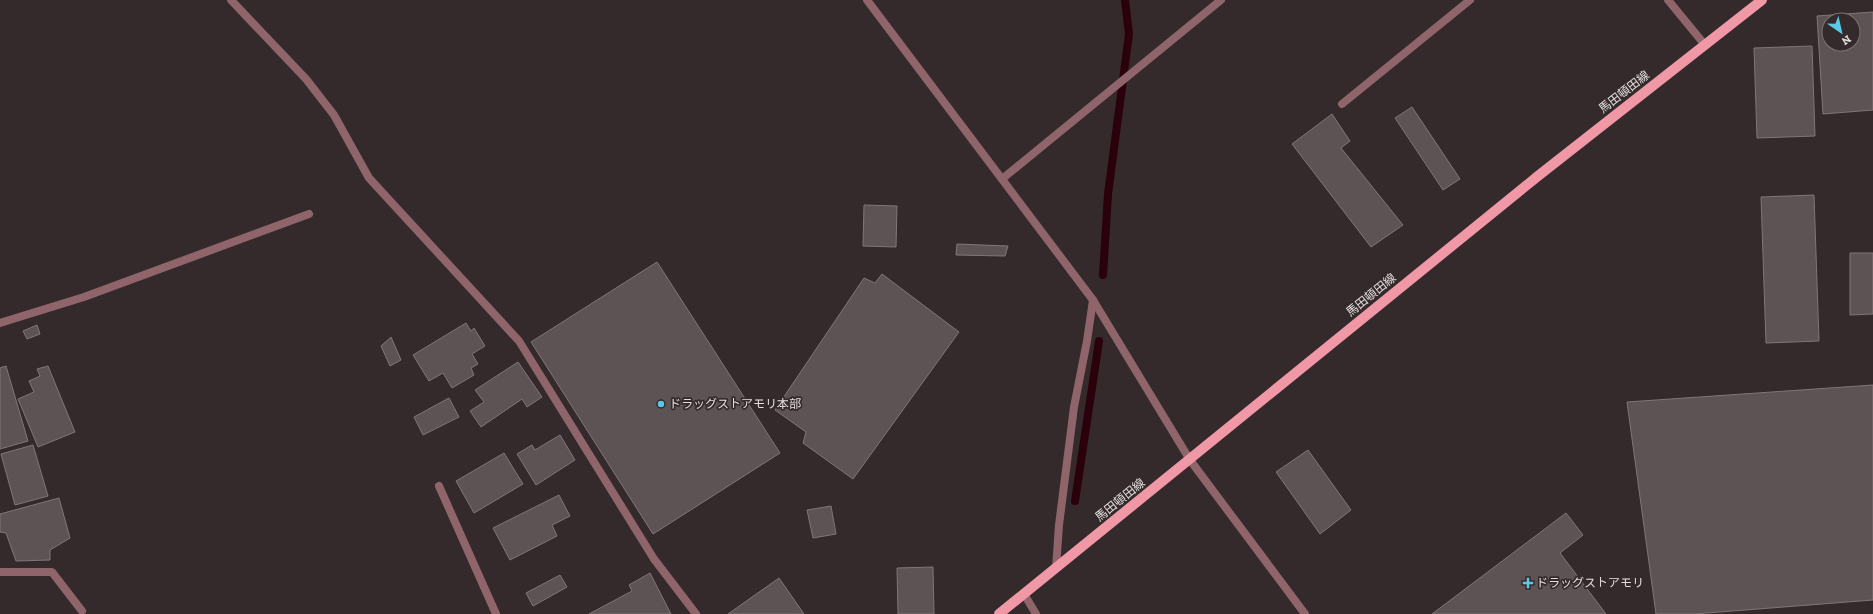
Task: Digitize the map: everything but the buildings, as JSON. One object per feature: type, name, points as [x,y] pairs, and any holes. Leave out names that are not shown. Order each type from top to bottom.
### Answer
[{"type":"main road","name":"馬田頓田線","points":[[999,614],[1538,176],[1762,0]]},
{"type":"street","points":[[231,0],[306,79],[334,115],[369,178],[519,341],[654,559],[696,614]]},
{"type":"street","points":[[868,0],[1093,300],[1190,460],[1305,614]]},
{"type":"street","points":[[1002,179],[1221,0]]},
{"type":"street","points":[[1342,104],[1470,0]]},
{"type":"street","points":[[1668,0],[1705,45]]},
{"type":"street","points":[[0,323],[84,297],[309,214]]},
{"type":"street","points":[[1056,568],[1059,524],[1074,407],[1087,341],[1093,300]]},
{"type":"street","points":[[439,486],[496,614]]},
{"type":"street","points":[[0,572],[52,572],[82,611]]},
{"type":"street","points":[[1024,594],[1036,614]]},
{"type":"waterway","points":[[1103,275],[1108,194],[1129,34],[1125,0]]},
{"type":"waterway","points":[[1075,501],[1099,341]]},
{"type":"place","name":"ドラッグストアモリ本部","points":[[661,404]]},
{"type":"place","name":"ドラッグストアモリ","points":[[1528,583]]}]
